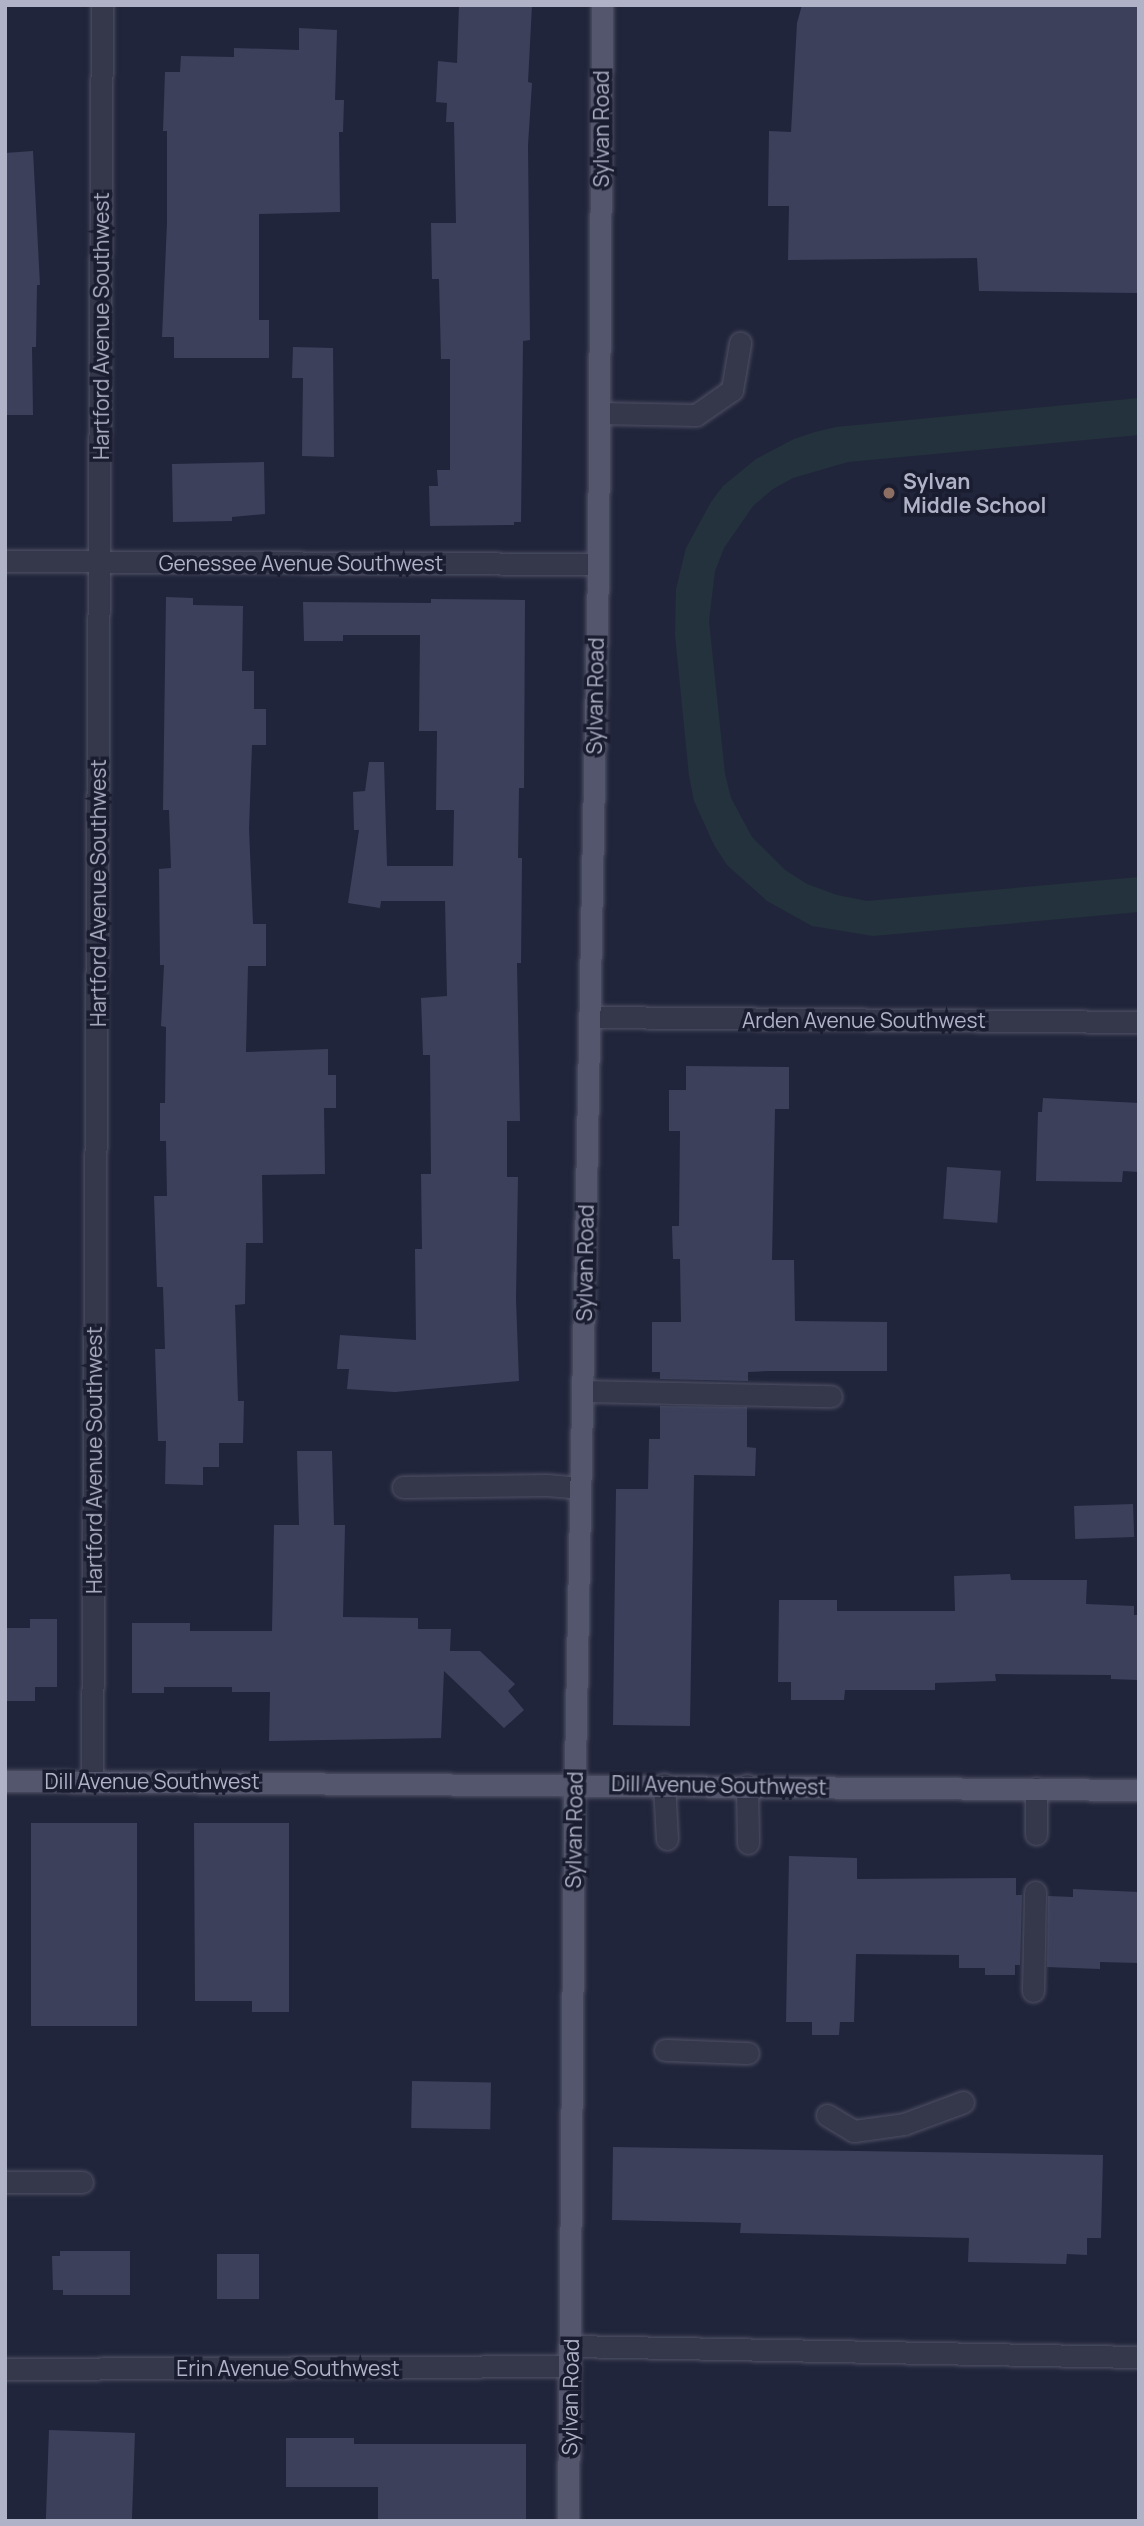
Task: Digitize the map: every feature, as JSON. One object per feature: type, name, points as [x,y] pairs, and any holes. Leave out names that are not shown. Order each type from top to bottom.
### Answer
[{"type":"main road","name":"Sylvan Road","points":[[568,2521],[575,1783],[597,564],[601,5]]},
{"type":"main road","name":"Dill Avenue Southwest","points":[[5,1781],[575,1783],[1139,1790]]},
{"type":"street","name":"Hartford Avenue Southwest","points":[[92,1781],[102,5]]},
{"type":"street","points":[[598,413],[696,415],[732,390],[740,343]]},
{"type":"street","name":"Genessee Avenue Southwest","points":[[5,561],[597,564]]},
{"type":"street","name":"Arden Avenue Southwest","points":[[589,1017],[1139,1022]]},
{"type":"street","points":[[582,1391],[831,1396]]},
{"type":"street","points":[[403,1487],[547,1485],[580,1488]]},
{"type":"street","points":[[664,1784],[667,1839]]},
{"type":"street","points":[[747,1785],[748,1843]]},
{"type":"street","points":[[1036,1788],[1036,1835]]},
{"type":"street","points":[[1033,1991],[1035,1892]]},
{"type":"street","points":[[665,2050],[748,2053]]},
{"type":"street","points":[[827,2115],[854,2131],[904,2123],[964,2102]]},
{"type":"street","points":[[5,2182],[82,2182]]},
{"type":"street","name":"Erin Avenue Southwest","points":[[5,2369],[570,2356],[1137,2357]]},
{"type":"shaded area","points":[[1139,398],[1139,435],[848,462],[793,478],[773,489],[753,506],[724,548],[715,571],[709,621],[725,774],[731,798],[752,837],[785,870],[807,884],[837,895],[867,901],[1139,877],[1139,912],[873,936],[812,926],[767,901],[727,865],[714,845],[694,801],[689,776],[675,635],[676,589],[686,548],[711,502],[723,486],[756,459],[794,439],[815,432],[836,427]]},
{"type":"building","points":[[459,5],[532,5],[528,82],[532,83],[528,145],[530,340],[523,341],[521,522],[514,522],[514,525],[430,526],[429,486],[438,486],[437,470],[450,470],[450,359],[441,359],[439,279],[432,279],[431,223],[456,223],[454,122],[446,122],[447,103],[436,102],[438,61],[457,63]]},
{"type":"building","points":[[802,5],[1139,5],[1139,293],[979,291],[977,258],[788,260],[789,206],[768,206],[769,131],[791,132],[797,23]]},
{"type":"building","points":[[299,28],[337,30],[335,100],[344,100],[343,132],[339,132],[340,212],[259,214],[259,320],[269,320],[269,358],[174,358],[174,337],[162,337],[167,223],[167,131],[163,131],[165,72],[180,72],[181,56],[234,57],[234,48],[299,50]]},
{"type":"building","points":[[33,151],[40,285],[37,285],[36,347],[32,347],[33,415],[5,415],[5,153]]},
{"type":"building","points":[[293,347],[333,348],[334,457],[302,456],[303,378],[292,378]]},
{"type":"building","points":[[264,462],[265,514],[232,517],[232,521],[173,522],[172,464]]},
{"type":"building","points":[[166,597],[193,598],[193,605],[243,606],[242,671],[254,671],[254,709],[266,709],[266,745],[252,745],[249,829],[253,924],[266,924],[266,966],[248,966],[246,1052],[328,1049],[328,1075],[336,1075],[336,1108],[324,1108],[325,1174],[262,1175],[263,1243],[246,1243],[245,1304],[235,1305],[238,1401],[244,1401],[243,1443],[219,1443],[219,1467],[203,1467],[203,1485],[165,1484],[166,1441],[158,1441],[155,1349],[165,1349],[163,1287],[157,1287],[154,1196],[167,1196],[166,1141],[160,1141],[160,1103],[165,1103],[166,1027],[161,1026],[164,965],[160,965],[159,869],[171,868],[169,810],[163,810]]},
{"type":"building","points":[[431,599],[525,600],[524,788],[519,788],[518,858],[522,858],[521,963],[517,963],[520,1121],[507,1121],[507,1177],[518,1177],[516,1299],[519,1381],[395,1392],[347,1389],[349,1369],[337,1369],[340,1335],[416,1340],[415,1249],[422,1249],[421,1174],[431,1174],[430,1055],[423,1055],[421,998],[447,996],[445,901],[381,901],[380,908],[348,903],[359,830],[354,830],[353,792],[365,791],[369,762],[384,762],[387,866],[453,866],[454,810],[436,810],[437,731],[419,731],[420,635],[343,635],[343,641],[304,641],[303,602],[431,603]]},
{"type":"building","points":[[686,1066],[789,1067],[789,1109],[775,1109],[772,1260],[794,1260],[795,1321],[887,1322],[887,1371],[748,1372],[748,1381],[660,1379],[660,1372],[652,1372],[652,1322],[681,1322],[680,1259],[673,1259],[672,1226],[679,1226],[680,1131],[669,1131],[669,1090],[686,1090]]},
{"type":"building","points":[[1043,1098],[1139,1103],[1139,1172],[1123,1171],[1122,1182],[1036,1181],[1038,1112],[1042,1112]]},
{"type":"building","points":[[947,1167],[1001,1171],[997,1223],[943,1219]]},
{"type":"building","points":[[660,1406],[747,1407],[747,1447],[756,1448],[755,1476],[694,1475],[690,1726],[613,1725],[616,1489],[648,1489],[649,1439],[660,1439]]},
{"type":"building","points":[[297,1451],[332,1451],[334,1525],[345,1525],[343,1617],[418,1618],[418,1629],[451,1629],[450,1651],[480,1651],[515,1684],[508,1691],[524,1710],[504,1728],[444,1671],[441,1738],[269,1741],[270,1692],[232,1692],[232,1687],[164,1687],[164,1693],[132,1693],[132,1623],[190,1623],[190,1631],[272,1631],[274,1525],[299,1525]]},
{"type":"building","points":[[1133,1504],[1134,1537],[1075,1539],[1074,1506]]},
{"type":"building","points":[[1010,1574],[1011,1580],[1087,1580],[1086,1604],[1134,1606],[1134,1615],[1139,1615],[1139,1680],[1111,1679],[1111,1675],[995,1674],[996,1681],[935,1683],[935,1690],[845,1690],[844,1700],[791,1700],[791,1682],[778,1682],[779,1600],[837,1600],[837,1611],[955,1611],[954,1576]]},
{"type":"building","points":[[30,1619],[57,1619],[57,1687],[35,1687],[35,1701],[5,1701],[5,1628],[30,1628]]},
{"type":"building","points":[[31,1823],[137,1823],[137,2026],[31,2026]]},
{"type":"building","points":[[194,1823],[289,1823],[289,2012],[252,2012],[252,2001],[195,2001]]},
{"type":"building","points":[[789,1856],[857,1858],[857,1879],[1016,1878],[1016,1895],[1022,1895],[1020,1965],[1015,1965],[1015,1975],[985,1975],[985,1968],[959,1968],[959,1955],[856,1954],[854,2022],[840,2022],[839,2035],[812,2035],[812,2022],[786,2022]]},
{"type":"building","points":[[1073,1889],[1139,1892],[1139,1963],[1100,1962],[1100,1969],[1047,1967],[1048,1896],[1073,1897]]},
{"type":"building","points":[[412,2081],[491,2082],[490,2129],[411,2128]]},
{"type":"building","points":[[613,2147],[1103,2155],[1101,2238],[1087,2238],[1087,2255],[1067,2254],[1066,2264],[968,2262],[969,2238],[740,2233],[741,2223],[612,2220]]},
{"type":"building","points":[[60,2251],[130,2251],[130,2295],[63,2295],[63,2290],[53,2290],[52,2256],[60,2256]]},
{"type":"building","points":[[217,2254],[259,2254],[259,2299],[217,2299]]},
{"type":"building","points":[[49,2430],[135,2433],[132,2521],[46,2521]]},
{"type":"building","points":[[286,2438],[354,2438],[354,2444],[526,2444],[526,2521],[378,2521],[378,2487],[286,2487]]},
{"type":"place","name":"Sylvan Middle School","points":[[889,493]]}]
